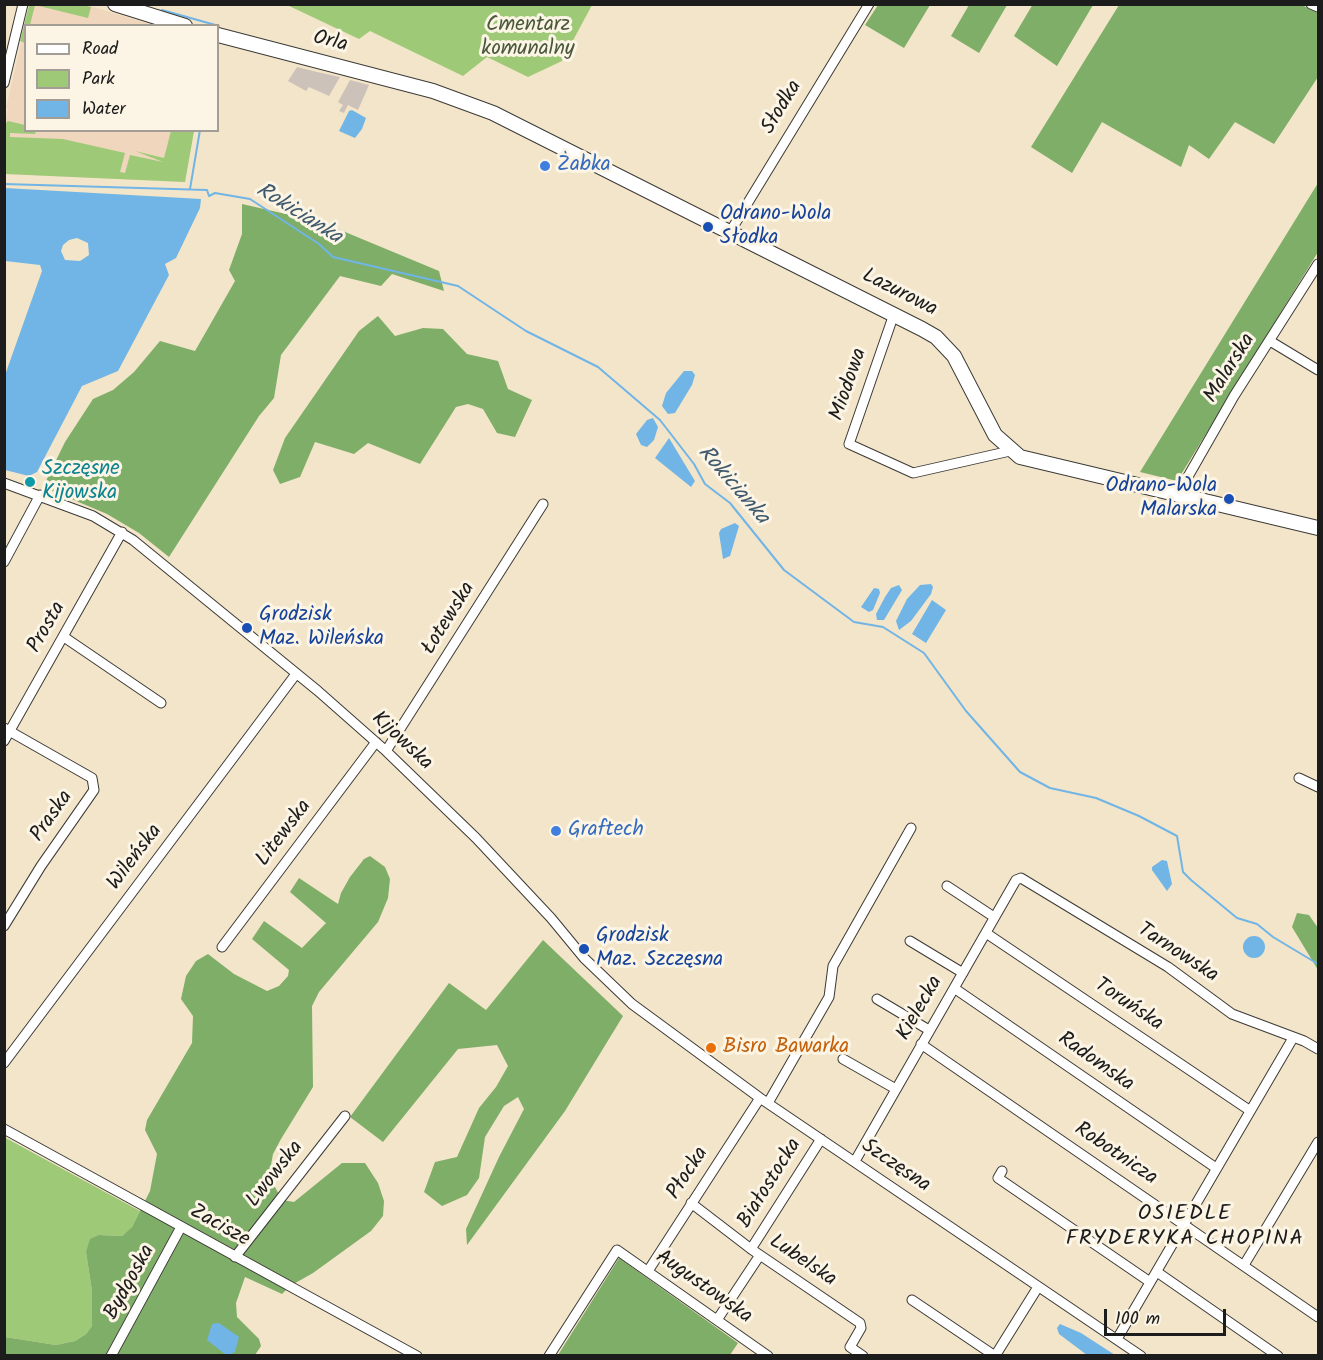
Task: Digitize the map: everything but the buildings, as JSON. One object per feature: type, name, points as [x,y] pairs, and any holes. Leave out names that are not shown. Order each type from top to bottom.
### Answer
[{"type":"street","points":[[4,83],[23,4]]},
{"type":"street","points":[[115,4],[179,24]]},
{"type":"street","name":"Słodka","points":[[730,232],[869,4]]},
{"type":"street","points":[[1311,4],[1318,7]]},
{"type":"street","name":"Orla","points":[[219,35],[433,91]]},
{"type":"street","name":"Lazurowa","points":[[433,91],[493,113],[936,337],[947,346],[962,368],[992,429],[1010,451],[1029,460],[1318,528]]},
{"type":"street","name":"Malarska","points":[[1178,494],[1234,396],[1318,264]]},
{"type":"street","name":"Miodowa","points":[[894,314],[849,444],[913,473],[1010,451]]},
{"type":"street","points":[[1270,341],[1318,369]]},
{"type":"street","name":"Kijowska","points":[[4,483],[93,516],[122,532],[296,674],[386,751],[476,838],[551,918],[584,958],[632,1004]]},
{"type":"street","points":[[4,562],[40,495]]},
{"type":"street","name":"Łotewska","points":[[386,751],[543,504]]},
{"type":"street","name":"Prosta","points":[[4,741],[8,729],[64,637],[122,532]]},
{"type":"street","points":[[64,637],[161,703]]},
{"type":"street","name":"Wileńska","points":[[4,1064],[296,674]]},
{"type":"street","name":"Praska","points":[[4,926],[41,866],[94,790],[92,778],[8,729]]},
{"type":"street","name":"Litewska","points":[[222,946],[376,742]]},
{"type":"street","points":[[1299,777],[1318,788]]},
{"type":"street","name":"Płocka","points":[[648,1271],[691,1203],[764,1100],[829,997],[832,966],[911,828]]},
{"type":"street","name":"Kielecka","points":[[855,1161],[894,1088],[994,917],[1016,880],[1021,878]]},
{"type":"street","name":"Tarnowska","points":[[1021,878],[1168,968],[1240,1018],[1318,1049]]},
{"type":"street","points":[[947,886],[994,917]]},
{"type":"street","name":"Toruńska","points":[[986,933],[1249,1110]]},
{"type":"street","points":[[910,941],[963,972]]},
{"type":"street","name":"Radomska","points":[[954,988],[1216,1168]]},
{"type":"street","points":[[877,999],[929,1030]]},
{"type":"street","name":"Szczęsna","points":[[632,1004],[764,1100],[1141,1356]]},
{"type":"street","points":[[1116,1339],[1293,1038]]},
{"type":"street","name":"Robotnicza","points":[[921,1044],[1318,1317]]},
{"type":"street","points":[[843,1059],[894,1088]]},
{"type":"street","name":"Lwowska","points":[[235,1257],[345,1116]]},
{"type":"street","name":"Zacisze","points":[[4,1129],[417,1356]]},
{"type":"street","name":"Białostocka","points":[[752,1249],[821,1138]]},
{"type":"street","points":[[1244,1265],[1318,1142]]},
{"type":"street","points":[[1002,1172],[998,1178],[1150,1282]]},
{"type":"street","name":"Lubelska","points":[[691,1203],[760,1255],[860,1323],[861,1328],[850,1347]]},
{"type":"street","name":"Bydgoska","points":[[111,1356],[182,1227]]},
{"type":"street","name":"Augustowska","points":[[549,1356],[617,1250],[768,1356]]},
{"type":"street","name":"Białostocka","points":[[717,1320],[760,1255]]},
{"type":"street","points":[[1156,1272],[1278,1356]]},
{"type":"street","points":[[912,1300],[995,1356],[1038,1287]]},
{"type":"street","points":[[845,1356],[850,1347],[863,1356]]},
{"type":"shaded area","points":[[83,4],[150,24],[26,24],[31,5]]},
{"type":"shaded area","points":[[24,30],[24,132],[194,132],[185,182],[5,174],[4,124],[8,109],[6,108]]},
{"type":"shaded area","points":[[297,67],[340,77],[329,96],[309,87],[306,91],[288,81]]},
{"type":"shaded area","points":[[350,80],[369,85],[358,110],[348,105],[344,113],[339,111],[343,105],[338,102]]},
{"type":"green space","points":[[1033,4],[1093,5],[1057,66],[1014,36]]},
{"type":"green space","points":[[1299,4],[1318,12],[1318,77],[1274,144],[1235,122],[1209,159],[1189,145],[1181,167],[1102,122],[1072,173],[1031,147],[1119,5]]},
{"type":"green space","points":[[29,5],[35,5],[30,24],[24,24]]},
{"type":"green space","points":[[35,5],[83,5],[91,7],[88,18]]},
{"type":"green space","name":"Cmentarz komunalny","points":[[287,5],[592,5],[562,61],[528,77],[487,57],[463,76],[370,31],[359,39]]},
{"type":"green space","points":[[878,5],[930,5],[904,48],[865,25]]},
{"type":"green space","points":[[969,5],[1007,5],[979,53],[951,36]]},
{"type":"green space","points":[[24,25],[24,43],[20,41]]},
{"type":"green space","points":[[8,121],[24,125],[24,132],[36,132],[35,134],[10,133],[10,137],[63,139],[125,153],[120,172],[125,173],[130,155],[163,162],[135,151],[164,158],[171,132],[194,132],[185,182],[5,174],[5,124]]},
{"type":"green space","points":[[1318,183],[1318,252],[1177,481],[1140,472]]},
{"type":"green space","points":[[242,204],[321,222],[439,271],[444,291],[392,274],[381,286],[340,276],[281,355],[274,398],[259,416],[169,557],[139,533],[107,514],[43,487],[65,442],[93,399],[113,390],[134,372],[160,341],[195,351],[235,281],[229,270],[242,234]]},
{"type":"green space","points":[[378,316],[395,336],[423,328],[443,329],[467,354],[498,361],[508,389],[532,400],[515,437],[497,433],[483,409],[468,404],[456,407],[420,464],[368,443],[354,454],[315,442],[300,477],[280,484],[273,470],[285,438],[359,331]]},
{"type":"green space","points":[[370,856],[385,867],[390,879],[388,898],[378,922],[319,992],[312,1006],[313,1087],[273,1154],[269,1176],[282,1200],[294,1202],[342,1163],[365,1163],[378,1183],[384,1201],[383,1216],[371,1231],[313,1273],[290,1286],[282,1294],[245,1277],[236,1303],[237,1317],[259,1339],[261,1346],[255,1355],[5,1356],[5,1337],[56,1345],[75,1341],[86,1334],[92,1326],[92,1291],[86,1252],[90,1239],[99,1235],[122,1236],[132,1227],[150,1191],[157,1154],[145,1130],[147,1120],[192,1043],[193,1016],[181,999],[186,976],[196,961],[208,954],[234,974],[267,991],[279,986],[288,976],[289,970],[252,939],[264,921],[302,948],[326,923],[290,892],[299,878],[338,904],[350,877],[364,859]]},
{"type":"green space","points":[[1297,913],[1309,915],[1318,928],[1318,970],[1292,927]]},
{"type":"green space","points":[[543,940],[623,1016],[565,1111],[467,1245],[466,1229],[524,1109],[518,1097],[504,1106],[485,1137],[479,1178],[467,1195],[442,1206],[424,1192],[435,1162],[457,1157],[479,1108],[496,1087],[508,1066],[497,1045],[458,1049],[383,1142],[350,1117],[449,983],[486,1010]]},
{"type":"green space","points":[[4,1137],[140,1211],[132,1227],[122,1236],[99,1235],[86,1252],[92,1291],[92,1326],[86,1334],[75,1341],[56,1345],[5,1337]]},
{"type":"green space","points":[[619,1258],[738,1343],[730,1355],[558,1355]]},
{"type":"water","points":[[352,110],[366,118],[355,138],[339,131],[349,111]]},
{"type":"water","points":[[5,188],[201,199],[200,208],[176,258],[165,264],[169,275],[118,371],[82,386],[37,472],[29,476],[5,470],[5,375],[42,271],[40,265],[5,261]],"holes":[[[77,238],[88,243],[89,255],[80,261],[65,260],[61,251],[63,245],[69,240]]]},
{"type":"water","points":[[684,371],[692,371],[695,375],[692,385],[675,413],[668,414],[662,406],[666,393]]},
{"type":"water","points":[[653,418],[658,427],[654,440],[647,447],[641,445],[636,434],[647,420]]},
{"type":"water","points":[[669,438],[695,481],[691,487],[655,458]]},
{"type":"water","points":[[735,523],[739,526],[730,556],[723,559],[719,533],[721,529]]},
{"type":"water","points":[[931,584],[933,587],[931,594],[911,621],[899,630],[896,621],[907,599],[920,585]]},
{"type":"water","points":[[899,585],[902,590],[884,620],[877,620],[876,614],[885,597],[891,588]]},
{"type":"water","points":[[874,588],[879,589],[880,593],[873,610],[869,612],[861,607]]},
{"type":"water","points":[[932,600],[946,610],[926,643],[912,634]]},
{"type":"water","points":[[1162,860],[1167,861],[1172,884],[1167,891],[1152,870],[1152,867]]},
{"type":"water","points":[[1254,936],[1262,939],[1265,947],[1262,955],[1254,958],[1246,955],[1243,947],[1246,939]]},
{"type":"water","points":[[219,1323],[239,1337],[235,1352],[231,1354],[226,1355],[207,1340],[212,1324]]},
{"type":"water","points":[[1060,1324],[1081,1333],[1115,1355],[1087,1355],[1059,1334],[1057,1328]]},
{"type":"waterway","points":[[142,4],[147,6]]},
{"type":"waterway","points":[[162,10],[212,24]]},
{"type":"waterway","points":[[190,189],[200,132]]},
{"type":"waterway","name":"Rokicianka","points":[[4,184],[207,190],[209,196],[215,193],[250,199],[319,244],[333,257],[458,286],[526,331],[598,367],[660,420],[694,464],[705,484],[730,503],[784,570],[854,622],[883,627],[924,653],[966,711],[1020,772],[1050,788],[1096,798],[1139,816],[1177,836],[1183,872],[1191,880],[1237,918],[1257,924],[1273,937],[1318,964]]},
{"type":"place","name":"Żabka","points":[[545,166]]},
{"type":"place","name":"Odrano-Wola Słodka","points":[[708,227]]},
{"type":"place","name":"Szczęsne Kijowska","points":[[30,482]]},
{"type":"place","name":"Odrano-Wola Malarska","points":[[1229,499]]},
{"type":"place","name":"Grodzisk Maz. Wileńska","points":[[247,628]]},
{"type":"place","name":"Graftech","points":[[556,831]]},
{"type":"place","name":"Grodzisk Maz. Szczęsna","points":[[584,949]]},
{"type":"place","name":"Bisro Bawarka","points":[[711,1048]]},
{"type":"district","name":"OSIEDLE FRYDERYKA CHOPINA","points":[[1185,1228]]}]
